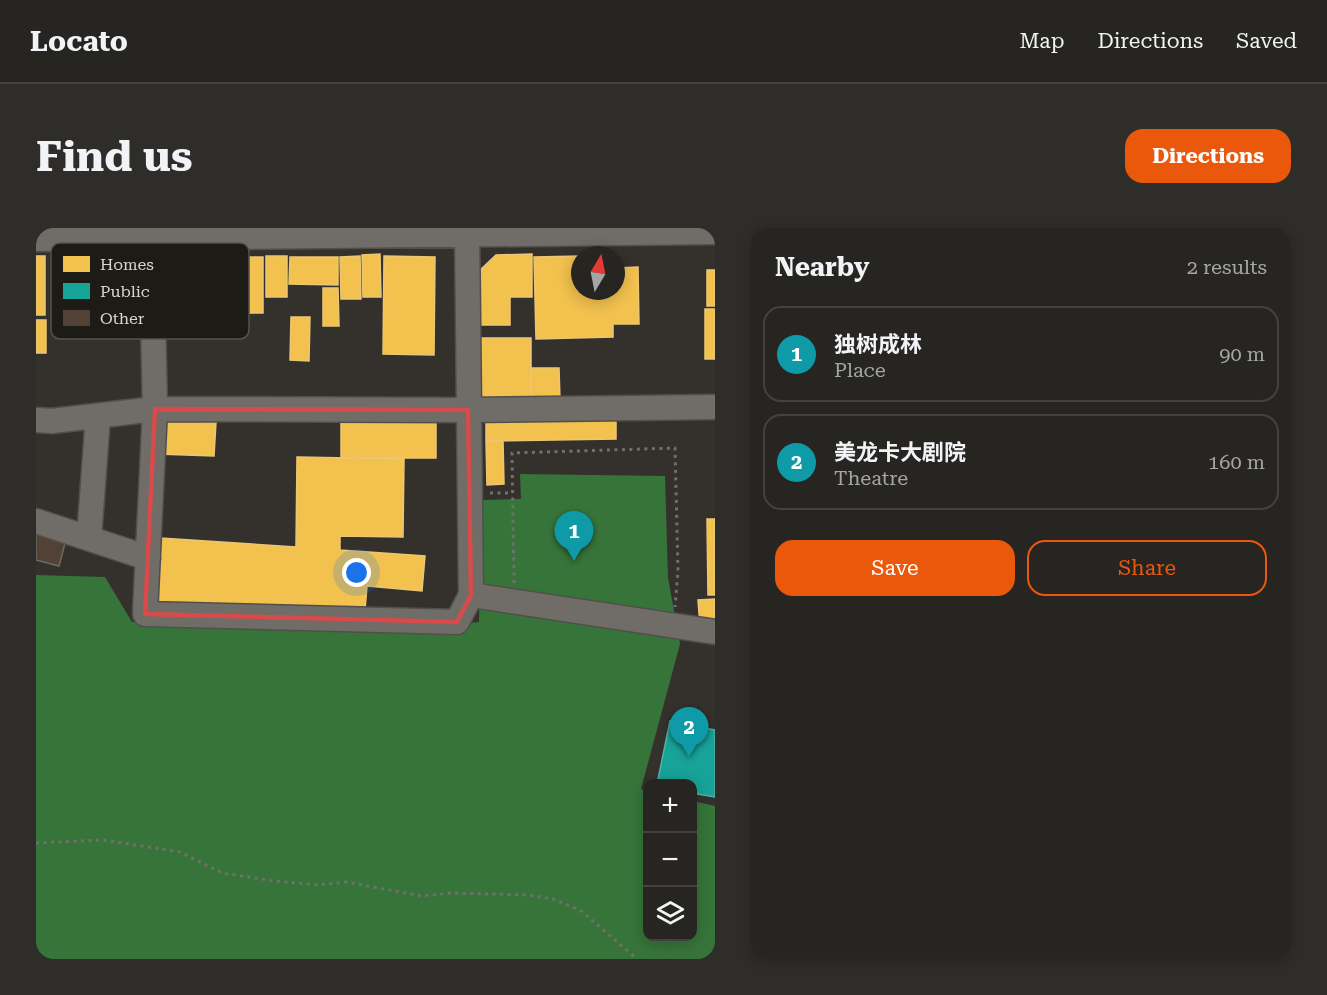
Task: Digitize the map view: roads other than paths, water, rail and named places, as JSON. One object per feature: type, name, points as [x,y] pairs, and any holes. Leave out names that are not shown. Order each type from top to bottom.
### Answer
[{"type":"street","points":[[153,339],[155,409],[145,614],[457,622],[471,595],[467,232]]},
{"type":"street","points":[[36,239],[151,233],[715,232]]},
{"type":"street","points":[[36,420],[52,421],[155,409],[468,410],[715,407]]},
{"type":"street","points":[[89,538],[98,416]]},
{"type":"street","points":[[36,521],[148,558]]},
{"type":"street","points":[[471,595],[715,632]]},
{"type":"place","name":"独树成林","points":[[574,561]]},
{"type":"place","name":"美龙卡大剧院","points":[[689,757]]}]
